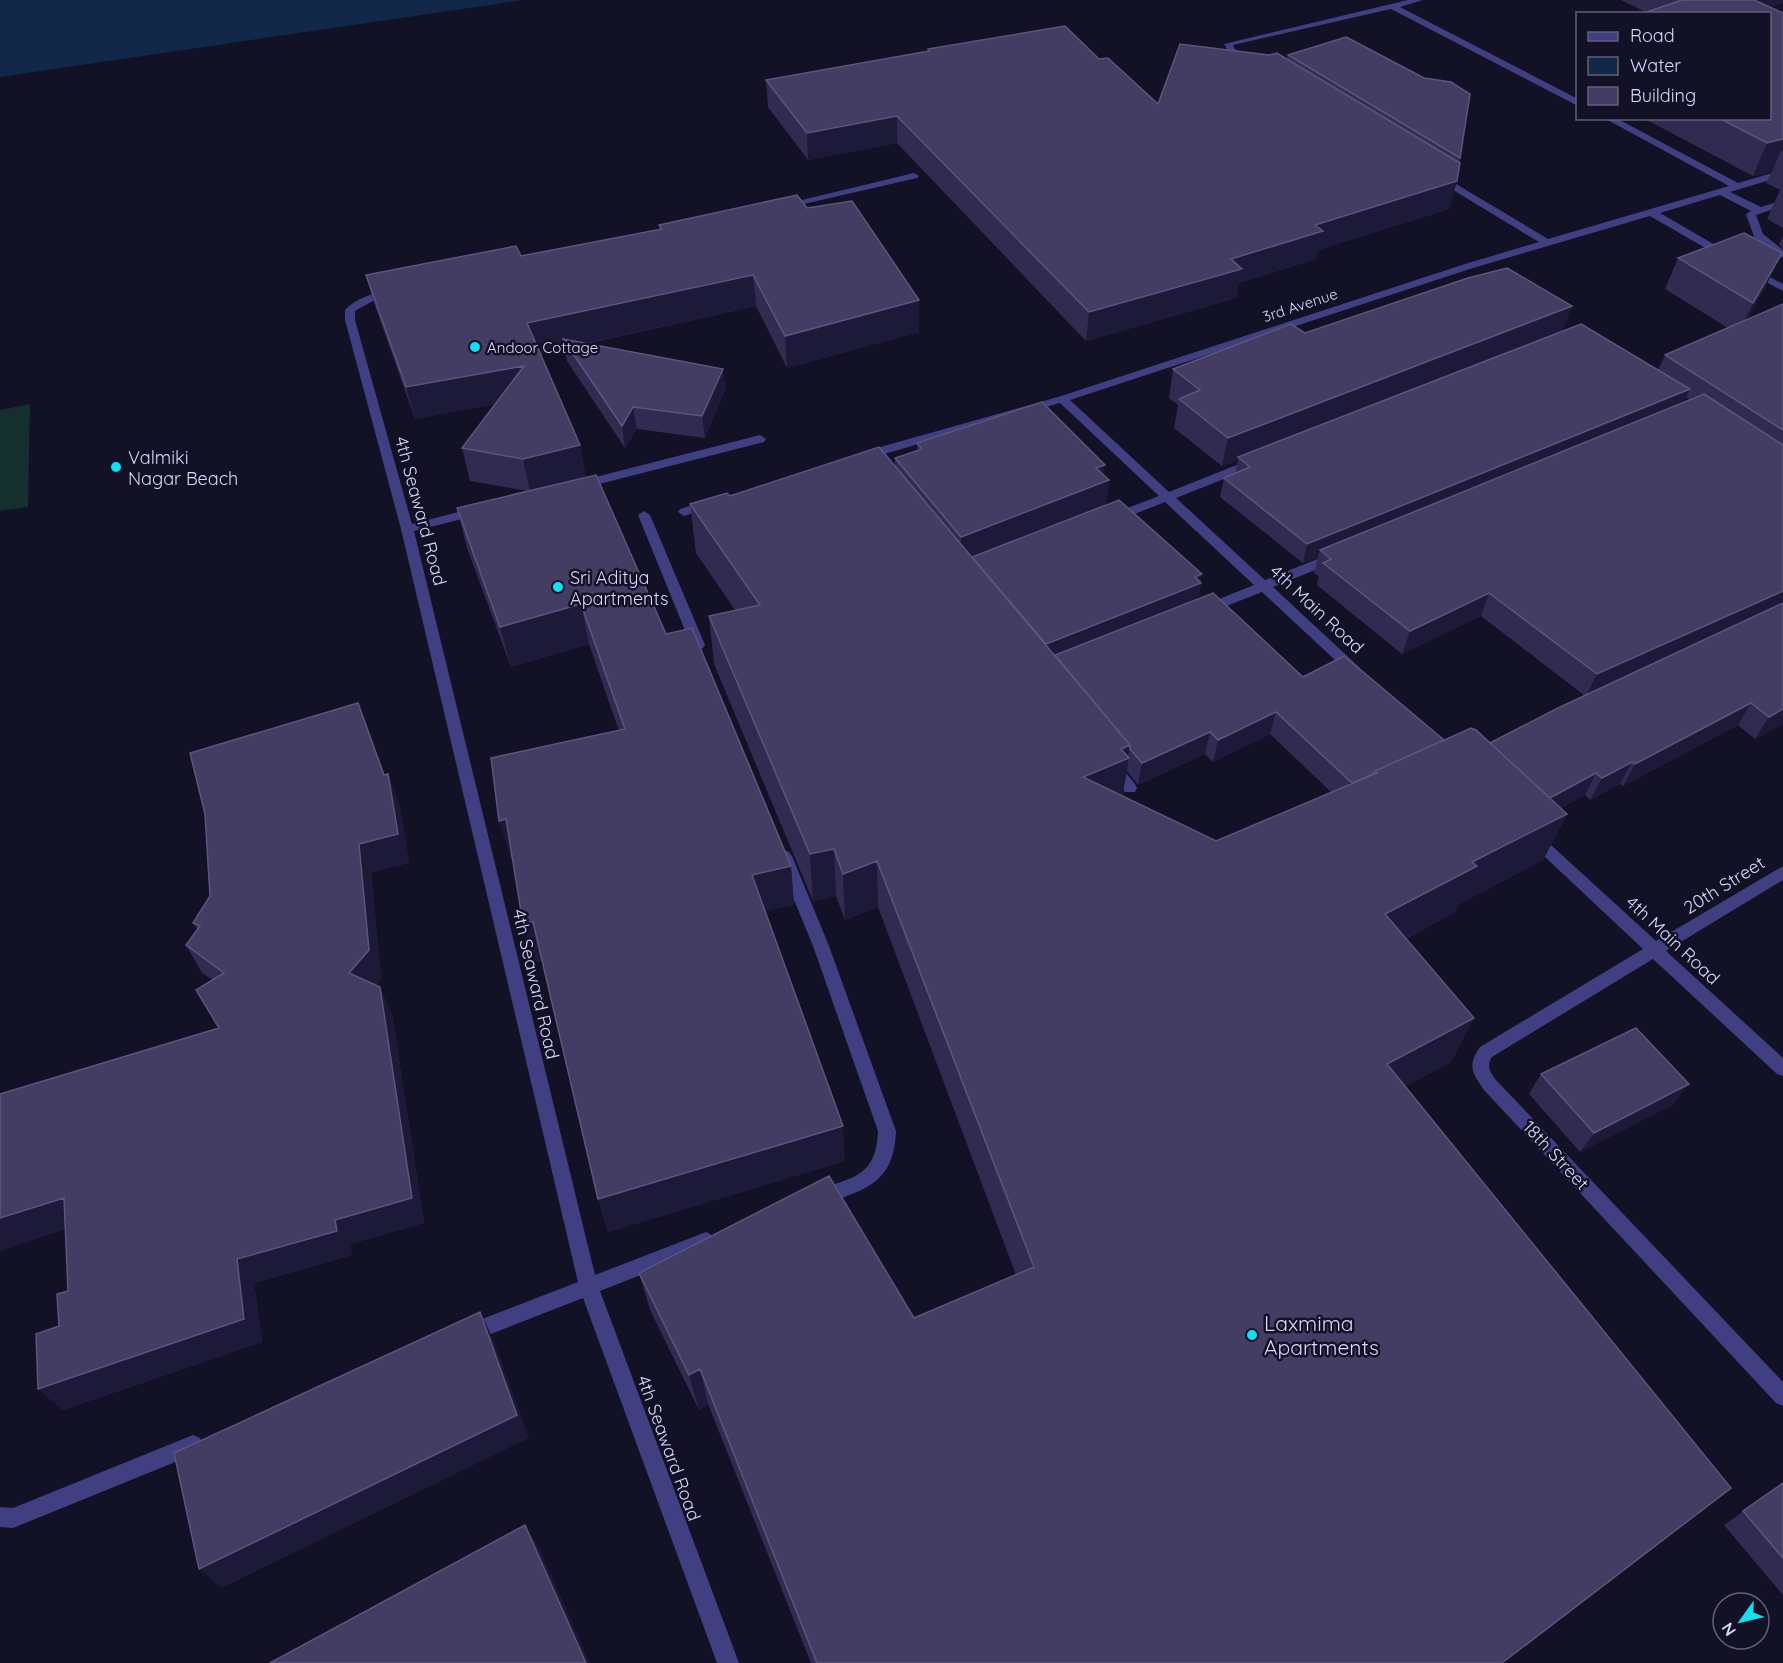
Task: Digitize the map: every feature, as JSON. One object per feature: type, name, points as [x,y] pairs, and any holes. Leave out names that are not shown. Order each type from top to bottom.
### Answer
[{"type":"street","points":[[1258,67],[1232,51],[1228,44],[1419,0]]},
{"type":"street","points":[[1392,6],[1576,102]]},
{"type":"street","points":[[1612,120],[1736,186]]},
{"type":"street","points":[[1429,171],[1549,244]]},
{"type":"street","points":[[1653,213],[1783,173]]},
{"type":"street","points":[[775,207],[914,176]]},
{"type":"street","points":[[1720,191],[1760,211]]},
{"type":"street","points":[[1783,202],[1751,214],[1758,235],[1783,255]]},
{"type":"street","points":[[1653,213],[1733,259]]},
{"type":"street","name":"3rd Avenue","points":[[858,462],[1653,213]]},
{"type":"street","points":[[1743,265],[1783,288]]},
{"type":"street","name":"4th Seaward Road","points":[[406,289],[372,297],[358,303],[350,310],[350,320],[407,528],[588,1285],[729,1663]]},
{"type":"street","name":"4th Main Road","points":[[1062,399],[1369,684]]},
{"type":"street","points":[[567,488],[760,440]]},
{"type":"street","points":[[1101,522],[1267,457]]},
{"type":"street","points":[[684,512],[728,498]]},
{"type":"street","points":[[407,528],[487,508]]},
{"type":"street","points":[[644,515],[703,658]]},
{"type":"street","points":[[1188,616],[1352,550]]},
{"type":"street","points":[[1101,753],[1130,788]]},
{"type":"street","name":"4th Main Road","points":[[1525,830],[1783,1069]]},
{"type":"street","points":[[780,846],[821,946],[887,1131],[888,1149],[878,1172],[860,1182],[806,1203]]},
{"type":"street","name":"20th Street","points":[[1656,951],[1783,872]]},
{"type":"street","name":"18th Street","points":[[1656,951],[1486,1052],[1480,1061],[1481,1072],[1490,1085],[1783,1396]]},
{"type":"street","points":[[456,1339],[588,1285],[718,1236]]},
{"type":"street","points":[[0,1517],[13,1518],[214,1437]]},
{"type":"green space","points":[[30,404],[28,507],[0,511],[0,410]]},
{"type":"water","points":[[0,0],[523,0],[0,77]]},
{"type":"building","points":[[1682,0],[1754,0],[1783,13],[1783,139],[1767,143],[1723,120],[1771,120],[1771,12],[1647,12]]},
{"type":"building","points":[[1065,26],[1099,59],[1108,58],[1158,104],[1180,44],[1269,55],[1277,53],[1460,163],[1457,181],[1315,225],[1323,231],[1231,259],[1242,269],[1089,312],[897,116],[807,133],[766,80]]},
{"type":"building","points":[[1346,37],[1424,78],[1451,82],[1470,94],[1460,158],[1288,55]]},
{"type":"building","points":[[797,195],[807,208],[852,201],[919,300],[785,336],[753,275],[527,323],[580,445],[523,459],[462,448],[524,366],[406,387],[366,275],[516,246],[521,256],[662,229],[659,225]]},
{"type":"building","points":[[1744,233],[1782,253],[1753,303],[1678,258]]},
{"type":"building","points":[[1507,268],[1572,306],[1228,438],[1179,399],[1200,390],[1173,369],[1291,324],[1305,333],[1468,278]]},
{"type":"building","points":[[1783,304],[1783,430],[1665,355]]},
{"type":"building","points":[[1581,324],[1690,389],[1307,544],[1224,478],[1250,467],[1238,457]]},
{"type":"building","points":[[563,339],[723,369],[702,416],[633,407],[622,426]]},
{"type":"building","points":[[1704,394],[1783,445],[1783,591],[1597,674],[1489,593],[1410,631],[1323,563],[1331,559],[1320,550]]},
{"type":"building","points":[[1042,402],[1105,465],[1096,468],[1109,480],[961,537],[895,458],[922,449],[917,443]]},
{"type":"building","points":[[879,447],[1130,745],[1121,749],[1129,758],[1083,777],[1216,841],[1377,773],[1375,771],[1471,728],[1476,730],[1567,814],[1472,862],[1477,866],[1385,914],[1474,1018],[1387,1064],[1731,1488],[1502,1663],[817,1663],[700,1369],[689,1375],[639,1273],[829,1176],[914,1318],[1034,1267],[877,861],[843,874],[834,849],[810,854],[709,616],[760,605],[690,504],[727,493],[730,496]]},
{"type":"building","points":[[596,475],[666,634],[692,628],[791,866],[752,875],[843,1126],[598,1199],[533,922],[523,924],[506,819],[499,821],[491,758],[625,729],[581,604],[500,627],[457,508]]},
{"type":"building","points":[[1119,500],[1202,574],[1195,577],[1201,583],[1046,644],[972,557]]},
{"type":"building","points":[[1213,593],[1303,677],[1344,656],[1444,740],[1352,783],[1276,712],[1218,740],[1210,732],[1142,763],[1130,749],[1130,745],[1055,655]]},
{"type":"building","points":[[1783,603],[1783,709],[1769,717],[1751,703],[1635,764],[1632,762],[1602,778],[1596,773],[1550,798],[1490,743],[1556,709]]},
{"type":"building","points":[[358,703],[384,775],[388,774],[398,834],[359,844],[369,950],[349,973],[380,987],[412,1198],[335,1220],[337,1231],[237,1259],[244,1319],[38,1389],[36,1334],[59,1326],[57,1294],[68,1291],[64,1198],[0,1218],[0,1094],[219,1028],[196,990],[224,973],[186,945],[200,926],[193,923],[210,896],[205,814],[190,753]]},
{"type":"building","points":[[1636,1028],[1689,1084],[1594,1133],[1541,1074]]},
{"type":"building","points":[[480,1312],[517,1415],[199,1569],[174,1453]]},
{"type":"building","points":[[1783,1483],[1783,1558],[1743,1511]]},
{"type":"building","points":[[525,1525],[586,1663],[270,1663]]},
{"type":"place","name":"Andoor Cottage","points":[[475,347]]},
{"type":"place","name":"Valmiki Nagar Beach","points":[[116,467]]},
{"type":"place","name":"Sri Aditya Apartments","points":[[558,587]]},
{"type":"place","name":"Laxmima Apartments","points":[[1252,1335]]}]
